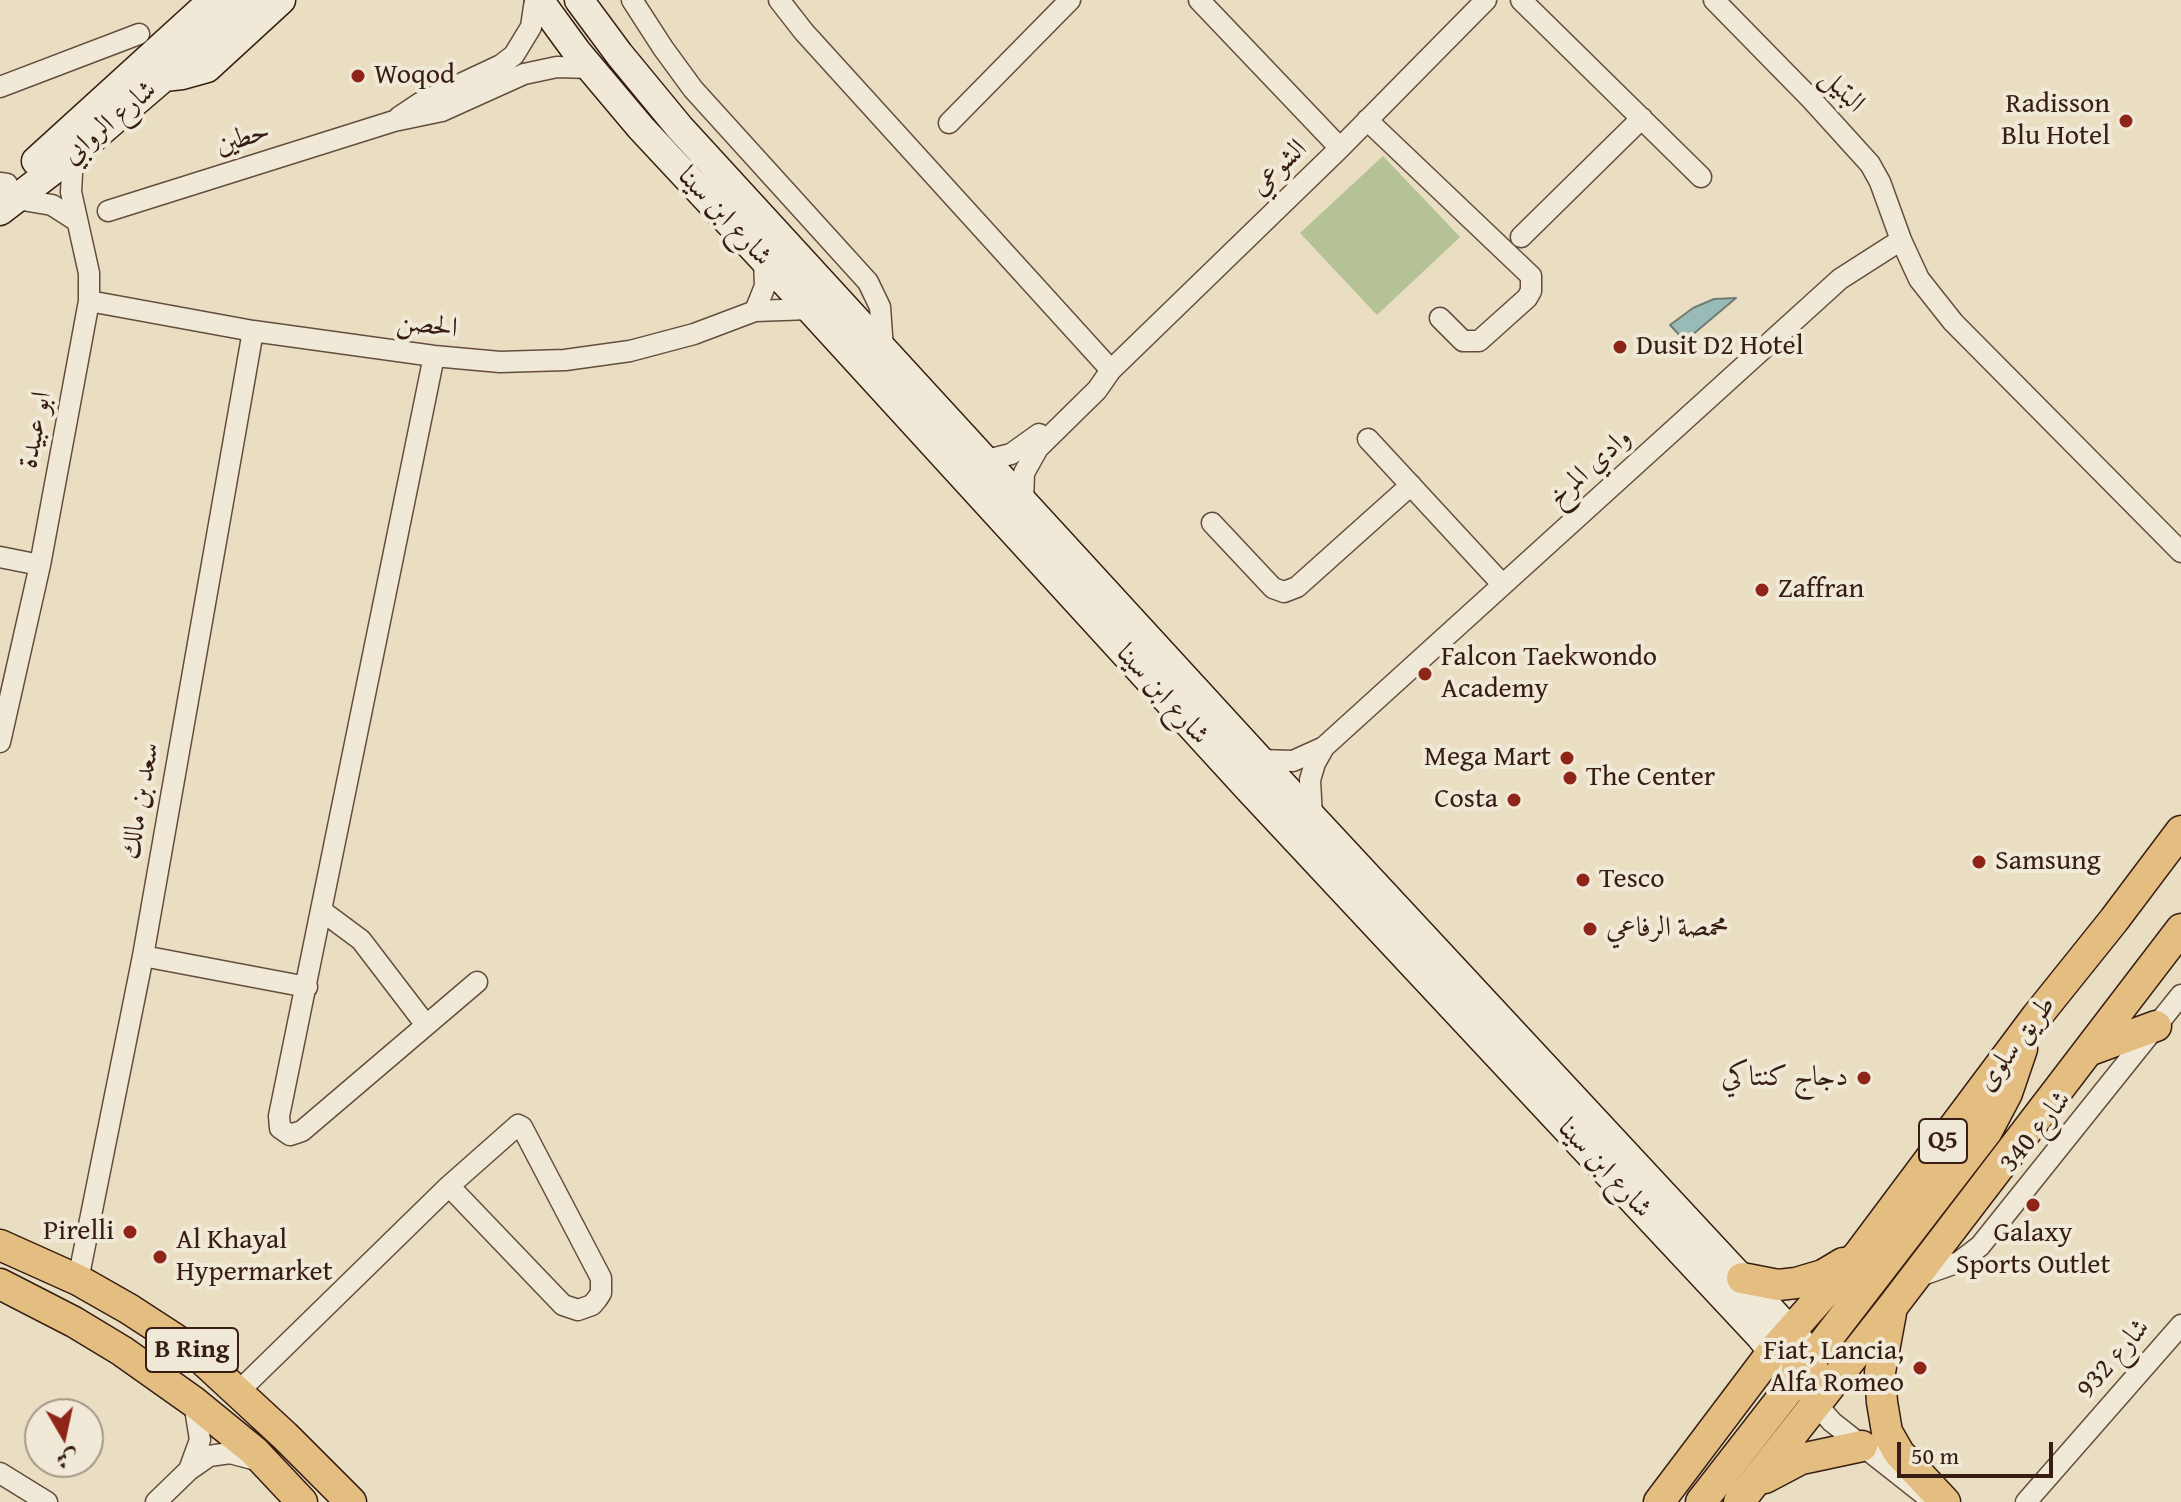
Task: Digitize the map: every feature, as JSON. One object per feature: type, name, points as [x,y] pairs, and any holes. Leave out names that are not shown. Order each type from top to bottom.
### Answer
[{"type":"main road","name":"طريق سلوى","points":[[1782,1341],[1859,1254],[2028,1028],[2181,831]]},
{"type":"main road","name":"Q5","points":[[1746,1494],[2181,929]]},
{"type":"main road","points":[[2088,1051],[2156,1026]]},
{"type":"main road","points":[[1701,1502],[1987,1131],[2007,1093],[2028,1028]]},
{"type":"main road","name":"B Ring","points":[[0,1245],[78,1280],[192,1350],[351,1502]]},
{"type":"main road","points":[[1742,1278],[1778,1285],[1796,1283],[1823,1275],[1859,1254]]},
{"type":"main road","name":"B Ring","points":[[0,1284],[86,1329],[194,1402],[267,1464],[302,1502]]},
{"type":"main road","points":[[1892,1307],[1880,1372],[1887,1432],[1899,1453],[1945,1502]]},
{"type":"main road","points":[[1782,1341],[1798,1350],[1810,1381],[1825,1393]]},
{"type":"main road","name":"Q5","points":[[1659,1502],[1782,1341]]},
{"type":"main road","points":[[1746,1494],[1801,1459],[1862,1446]]},
{"type":"street","name":"شارع الروابي","points":[[5,193],[213,0]]},
{"type":"street","points":[[164,77],[247,0]]},
{"type":"street","name":"شارع الروابي","points":[[5,193],[73,155],[164,77],[207,68],[281,0]]},
{"type":"street","name":"شارع ابن سينا","points":[[537,0],[641,128],[1248,788],[1782,1341]]},
{"type":"street","name":"حطين","points":[[394,121],[420,103],[501,65],[514,55],[531,27],[537,0]]},
{"type":"street","name":"شارع ابن سينا","points":[[579,0],[680,128],[1259,760],[1742,1278],[1782,1341]]},
{"type":"street","points":[[632,0],[693,89],[868,282],[880,307],[883,349]]},
{"type":"street","points":[[779,0],[804,32],[1109,372]]},
{"type":"street","points":[[1199,0],[1340,148]]},
{"type":"street","name":"الشوعي","points":[[987,460],[1022,448],[1109,372],[1340,148],[1486,0]]},
{"type":"street","points":[[1521,0],[1701,177]]},
{"type":"street","name":"البتيل","points":[[1714,0],[1870,164],[1919,279],[1953,322],[2181,552]]},
{"type":"street","points":[[949,123],[1061,3]]},
{"type":"street","points":[[0,87],[139,34]]},
{"type":"street","name":"حطين","points":[[108,211],[394,121],[442,111],[532,71],[557,67],[590,68]]},
{"type":"street","points":[[1521,237],[1642,118]]},
{"type":"street","points":[[1367,120],[1531,276],[1531,291],[1527,298],[1479,341],[1463,341],[1440,318]]},
{"type":"street","name":"ابو عبيدة","points":[[0,742],[40,565],[89,301],[89,273],[71,192],[73,155]]},
{"type":"street","points":[[5,193],[52,205],[77,221]]},
{"type":"street","name":"وادي المرخ","points":[[1259,760],[1293,761],[1324,747],[1840,279],[1868,258],[1901,240]]},
{"type":"street","points":[[755,311],[765,286],[764,260]]},
{"type":"street","name":"الحصن","points":[[89,301],[253,331],[500,362],[598,356],[694,334],[755,311],[810,309]]},
{"type":"street","name":"سعد بن مالك","points":[[78,1280],[143,956],[253,331]]},
{"type":"street","points":[[434,356],[278,1122],[284,1133],[290,1135],[302,1131],[477,982]]},
{"type":"street","name":"الشوعي","points":[[1023,501],[1024,473],[1029,459],[1097,390],[1109,372]]},
{"type":"street","points":[[1368,439],[1502,584]]},
{"type":"street","points":[[1212,523],[1273,588],[1284,592],[1297,587],[1411,485]]},
{"type":"street","points":[[0,557],[40,565]]},
{"type":"street","name":"وادي المرخ","points":[[1312,817],[1310,780],[1324,747]]},
{"type":"street","points":[[322,911],[361,940],[426,1025]]},
{"type":"street","points":[[143,956],[307,987]]},
{"type":"street","name":"شارع 340","points":[[1914,1278],[1959,1262],[1980,1246],[2181,995]]},
{"type":"street","points":[[238,1392],[449,1186],[514,1126],[522,1127],[601,1278],[597,1299],[592,1305],[578,1310],[563,1305],[449,1186]]},
{"type":"street","name":"شارع 932","points":[[2026,1502],[2181,1325]]},
{"type":"street","points":[[1825,1393],[1832,1422],[1935,1502]]},
{"type":"street","points":[[189,1470],[200,1440],[194,1402]]},
{"type":"street","points":[[156,1502],[189,1470],[209,1456],[240,1455],[267,1464]]},
{"type":"street","points":[[0,1473],[47,1502]]},
{"type":"green space","points":[[1383,156],[1460,237],[1377,315],[1300,233]]},
{"type":"water","points":[[1736,298],[1685,341],[1670,325],[1693,308],[1714,299]]},
{"type":"place","name":"Woqod","points":[[358,76]]},
{"type":"place","name":"Radisson Blu Hotel","points":[[2126,121]]},
{"type":"place","name":"Dusit D2 Hotel","points":[[1620,347]]},
{"type":"place","name":"Zaffran","points":[[1762,590]]},
{"type":"place","name":"Falcon Taekwondo Academy","points":[[1425,674]]},
{"type":"place","name":"Mega Mart","points":[[1567,758]]},
{"type":"place","name":"The Center","points":[[1570,778]]},
{"type":"place","name":"Costa","points":[[1514,800]]},
{"type":"place","name":"Samsung","points":[[1979,862]]},
{"type":"place","name":"Tesco","points":[[1583,880]]},
{"type":"place","name":"محمصة الرفاعي","points":[[1590,929]]},
{"type":"place","name":"دجاج كنتاكي","points":[[1864,1078]]},
{"type":"place","name":"Galaxy Sports Outlet","points":[[2033,1205]]},
{"type":"place","name":"Pirelli","points":[[130,1232]]},
{"type":"place","name":"Al Khayal Hypermarket","points":[[160,1257]]},
{"type":"place","name":"Fiat, Lancia, Alfa Romeo","points":[[1920,1368]]}]
